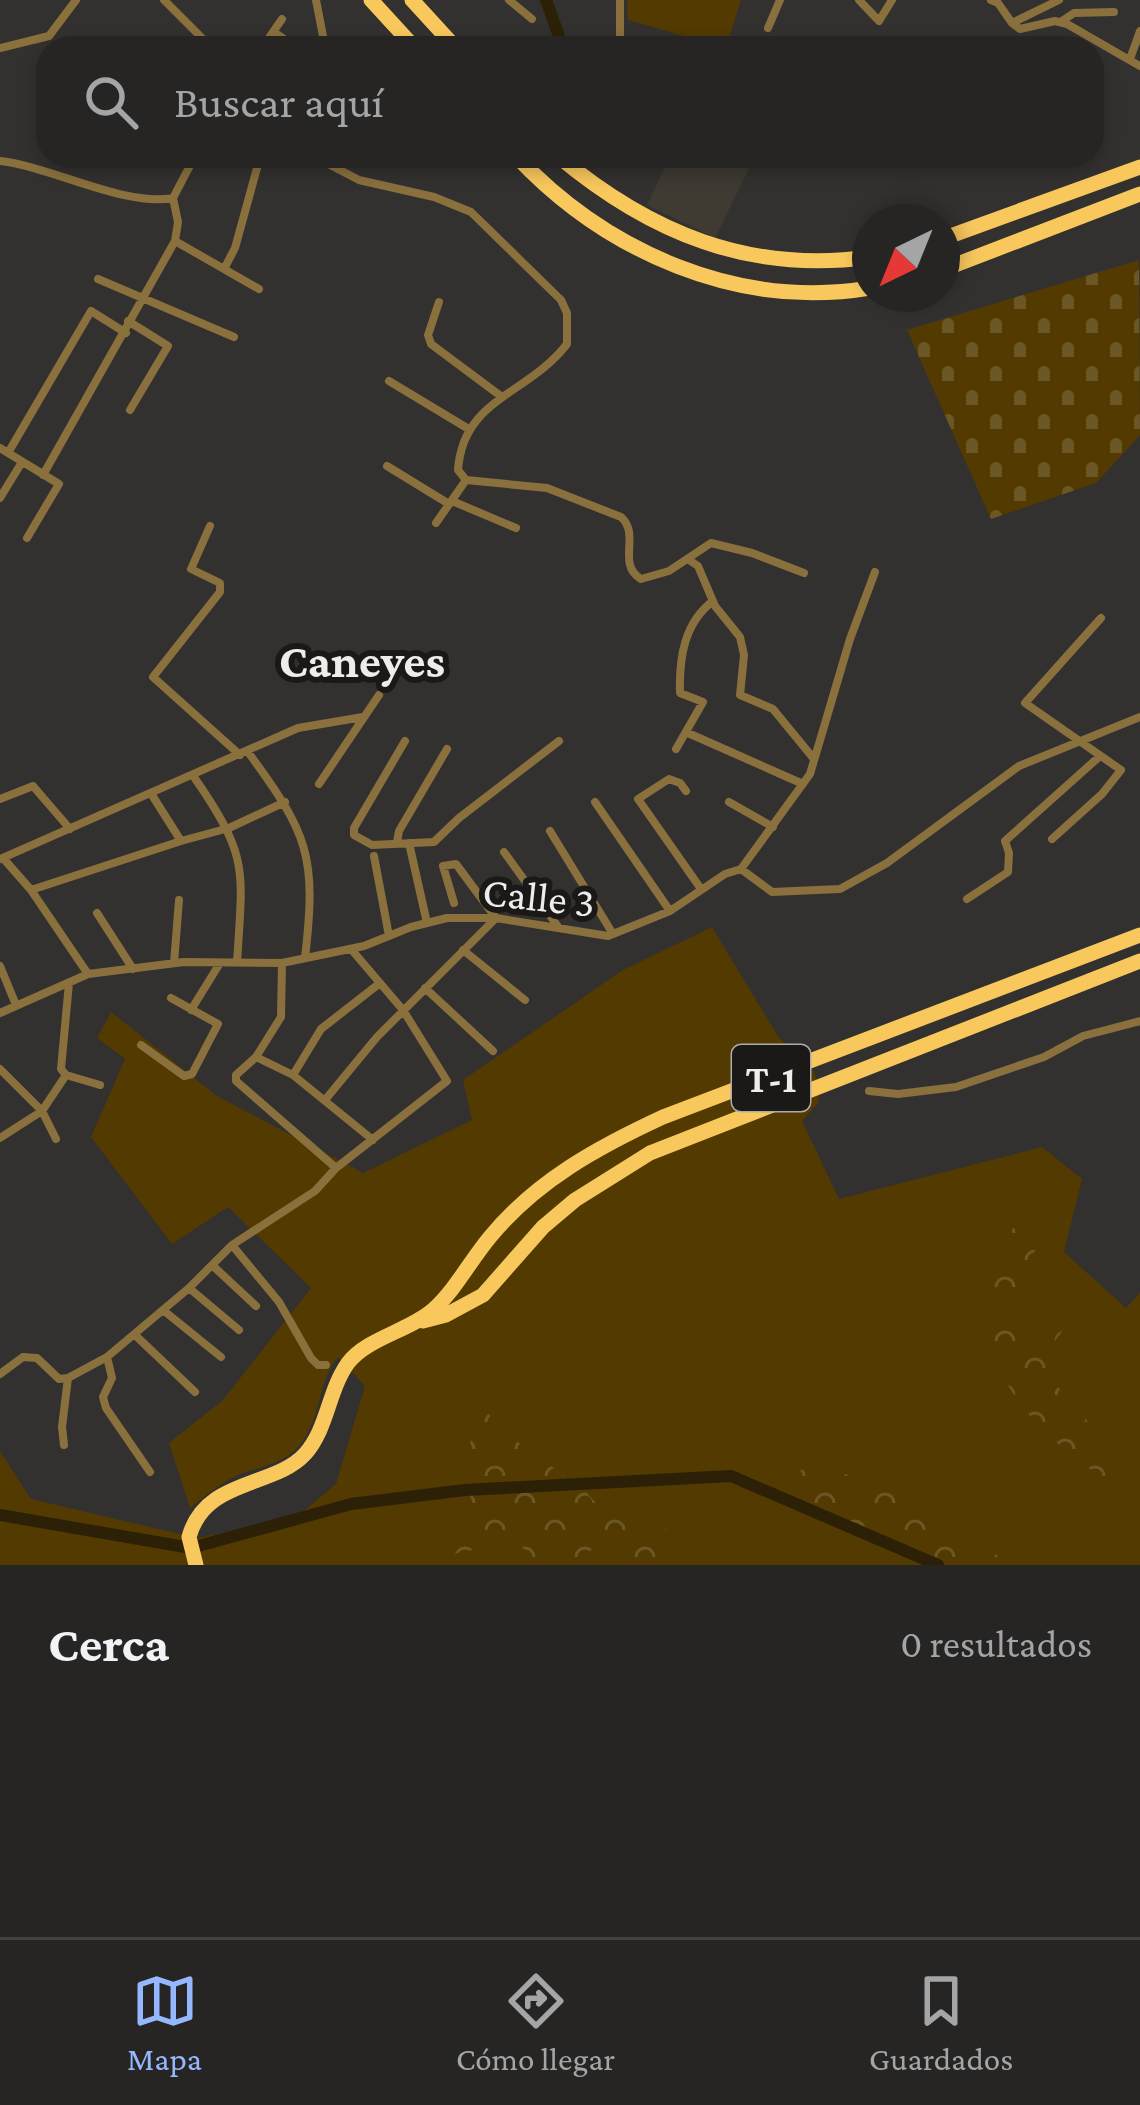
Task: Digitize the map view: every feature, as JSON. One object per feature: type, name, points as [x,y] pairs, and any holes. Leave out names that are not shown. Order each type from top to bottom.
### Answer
[{"type":"highway","points":[[371,0],[404,36]]},
{"type":"highway","points":[[412,0],[445,36]]},
{"type":"highway","points":[[960,232],[1140,167]]},
{"type":"highway","points":[[529,168],[566,202],[606,229],[701,276],[794,294],[852,289]]},
{"type":"highway","points":[[574,168],[620,202],[664,226],[730,251],[776,261],[852,260]]},
{"type":"highway","points":[[960,263],[1140,194]]},
{"type":"highway","name":"T-1","points":[[416,1323],[450,1293],[513,1211],[560,1173],[619,1137],[1140,934]]},
{"type":"highway","name":"T-1","points":[[193,1554],[193,1525],[208,1506],[246,1481],[287,1468],[304,1455],[356,1354],[416,1323],[472,1303],[574,1200],[650,1153],[1140,961]]},
{"type":"street","points":[[49,36],[76,0]]},
{"type":"street","points":[[164,0],[200,36]]},
{"type":"street","points":[[316,0],[323,36]]},
{"type":"street","points":[[509,0],[532,19]]},
{"type":"street","points":[[620,0],[620,36]]},
{"type":"street","points":[[768,28],[780,0]]},
{"type":"street","points":[[859,0],[880,22],[892,0]]},
{"type":"street","points":[[991,0],[1020,29],[1060,22],[1074,13],[1114,12]]},
{"type":"street","points":[[1012,22],[1059,0]]},
{"type":"street","points":[[271,36],[282,19]]},
{"type":"street","points":[[1060,22],[1086,36]]},
{"type":"street","points":[[274,32],[280,36]]},
{"type":"street","points":[[1130,59],[1140,32]]},
{"type":"street","points":[[0,48],[36,39]]},
{"type":"street","points":[[1104,45],[1140,66]]},
{"type":"street","points":[[0,161],[132,198],[172,198]]},
{"type":"street","points":[[43,475],[175,241],[178,222],[172,198],[188,168]]},
{"type":"street","points":[[224,269],[236,248],[257,168]]},
{"type":"street","points":[[336,168],[359,180],[434,197],[471,212],[525,268],[553,289],[567,313],[567,344],[546,368],[467,428],[458,470],[466,480],[547,488],[620,517],[629,524],[629,567],[641,579],[657,576],[711,543],[804,573]]},
{"type":"street","points":[[175,241],[260,289]]},
{"type":"street","points":[[98,279],[234,337]]},
{"type":"street","points":[[439,302],[428,335],[431,344],[502,397]]},
{"type":"street","points":[[27,538],[59,484],[4,451],[92,311],[126,333]]},
{"type":"street","points":[[128,321],[168,346],[130,410]]},
{"type":"street","points":[[389,381],[467,428]]},
{"type":"street","points":[[0,498],[22,462]]},
{"type":"street","points":[[387,466],[450,503],[516,528]]},
{"type":"street","points":[[436,523],[466,480]]},
{"type":"street","points":[[210,526],[191,569],[220,583],[220,592],[153,677],[244,753],[285,802],[302,835],[308,860],[305,958]]},
{"type":"street","points":[[688,560],[702,574],[712,601],[740,637],[744,655],[740,694],[773,709],[814,760]]},
{"type":"street","name":"Calle 3","points":[[0,1013],[88,974],[174,963],[282,963],[351,949],[427,922],[496,918],[594,936],[614,934],[670,911],[741,869],[803,784],[875,572]]},
{"type":"street","points":[[676,749],[703,702],[680,693],[686,633],[699,611],[712,601]]},
{"type":"street","points":[[1052,839],[1121,770],[1025,703],[1101,618]]},
{"type":"street","points":[[319,784],[380,695]]},
{"type":"street","points":[[88,974],[31,890],[2,858],[310,724],[363,717]]},
{"type":"street","points":[[741,869],[772,892],[840,890],[872,873],[1006,774],[1079,739],[1140,717]]},
{"type":"street","points":[[688,733],[803,784]]},
{"type":"street","points":[[405,741],[353,832],[369,844],[438,841],[459,818],[560,741]]},
{"type":"street","points":[[398,842],[399,831],[447,749]]},
{"type":"street","points":[[967,899],[1008,872],[1010,853],[1005,841],[1100,756]]},
{"type":"street","points":[[194,777],[229,828],[243,871],[237,962]]},
{"type":"street","points":[[686,791],[670,779],[638,799],[701,889]]},
{"type":"street","points":[[0,799],[33,786],[70,829]]},
{"type":"street","points":[[152,796],[182,841]]},
{"type":"street","points":[[31,890],[229,828],[285,802]]},
{"type":"street","points":[[596,802],[670,911]]},
{"type":"street","points":[[729,802],[773,827]]},
{"type":"street","points":[[550,831],[614,934]]},
{"type":"street","points":[[410,843],[427,922]]},
{"type":"street","points":[[504,852],[560,930]]},
{"type":"street","points":[[374,856],[389,936]]},
{"type":"street","points":[[325,1100],[404,1010],[496,918],[456,864],[443,866],[454,903]]},
{"type":"street","points":[[174,963],[179,900]]},
{"type":"street","points":[[98,913],[133,969]]},
{"type":"street","points":[[0,1373],[23,1357],[37,1358],[59,1379],[68,1378],[107,1357],[232,1245],[315,1191],[336,1168],[447,1081],[404,1010],[351,949]]},
{"type":"street","points":[[463,950],[525,1000]]},
{"type":"street","points":[[190,1010],[220,962]]},
{"type":"street","points":[[282,963],[281,1018],[236,1081],[336,1168]]},
{"type":"street","points":[[0,966],[16,1005]]},
{"type":"street","points":[[69,983],[61,1069],[66,1075],[100,1085]]},
{"type":"street","points":[[293,1075],[321,1029],[380,983]]},
{"type":"street","points":[[425,988],[493,1052]]},
{"type":"street","points":[[141,1045],[190,1076],[218,1027],[214,1020],[171,998]]},
{"type":"street","points":[[869,1091],[898,1094],[956,1087],[1044,1057],[1083,1036],[1140,1021]]},
{"type":"street","points":[[256,1057],[293,1075],[373,1140]]},
{"type":"street","points":[[0,1070],[42,1111],[56,1139]]},
{"type":"street","points":[[0,1138],[42,1111],[66,1075]]},
{"type":"street","points":[[232,1245],[279,1302],[311,1358],[326,1365]]},
{"type":"street","points":[[212,1265],[256,1306]]},
{"type":"street","points":[[189,1288],[238,1330]]},
{"type":"street","points":[[163,1310],[221,1357]]},
{"type":"street","points":[[134,1335],[195,1392]]},
{"type":"street","points":[[107,1357],[112,1378],[103,1397],[106,1408],[150,1472]]},
{"type":"street","points":[[64,1445],[68,1378]]},
{"type":"shaded area","points":[[664,168],[749,168],[715,238],[647,205]]},
{"type":"green space","points":[[627,0],[741,0],[730,36],[684,36],[628,20]]},
{"type":"green space","points":[[1139,260],[1140,435],[1096,483],[991,519],[907,330]]},
{"type":"green space","points":[[712,927],[779,1038],[810,1064],[820,1087],[818,1103],[802,1121],[839,1199],[1042,1147],[1082,1179],[1064,1252],[1126,1308],[1140,1293],[1140,1565],[0,1565],[0,1451],[31,1499],[197,1538],[294,1519],[336,1484],[365,1386],[338,1357],[313,1422],[295,1450],[230,1479],[190,1508],[169,1443],[223,1400],[311,1288],[228,1207],[172,1244],[91,1137],[125,1059],[97,1038],[111,1012],[217,1096],[363,1173],[472,1120],[463,1080],[623,970]]},
{"type":"green space","points":[[1034,1220],[1035,1247],[1020,1328],[1034,1340],[1067,1297],[1085,1300],[1052,1347],[1051,1374],[1112,1461],[1140,1478],[1140,1497],[1092,1470],[1032,1418],[1009,1387],[981,1330],[995,1320],[988,1248],[1016,1226]]},
{"type":"green space","points":[[480,1406],[597,1504],[673,1532],[683,1546],[686,1565],[632,1565],[636,1547],[617,1541],[596,1547],[575,1565],[532,1565],[532,1558],[519,1544],[444,1556],[441,1537],[465,1510],[472,1493],[455,1487],[451,1467],[466,1459]]},
{"type":"green space","points":[[824,1466],[942,1510],[1011,1565],[921,1565],[879,1533],[841,1521],[773,1482]]},
{"type":"waterway","points":[[546,0],[559,36]]},
{"type":"waterway","points":[[0,1515],[191,1548],[351,1504],[465,1490],[731,1476],[938,1565]]},
{"type":"district","name":"Caneyes","points":[[362,660]]}]
